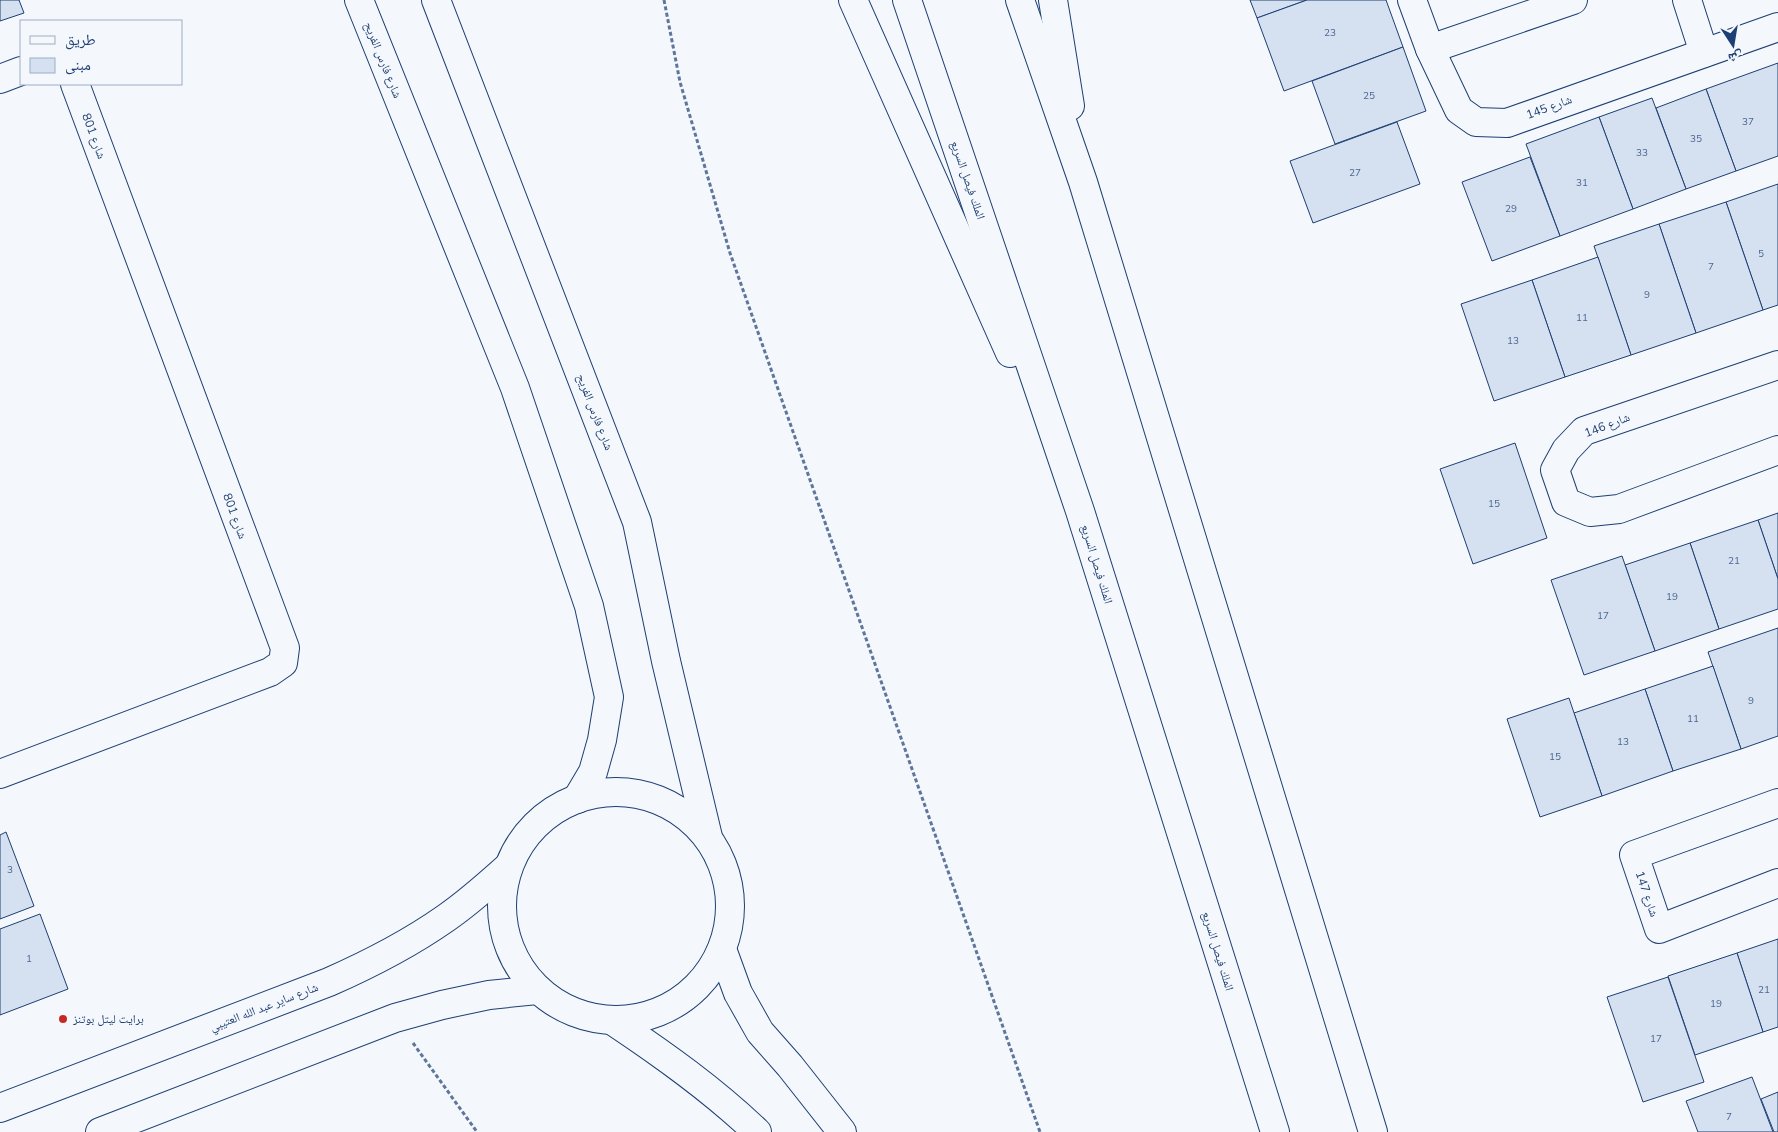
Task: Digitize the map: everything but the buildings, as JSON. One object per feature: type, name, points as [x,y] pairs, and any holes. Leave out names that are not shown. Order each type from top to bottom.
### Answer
[{"type":"main road","name":"شارع فارس الفريح","points":[[359,0],[515,388],[589,606],[609,697],[602,740],[593,772],[577,798]]},
{"type":"main road","name":"شارع فارس الفريح","points":[[436,0],[637,522],[666,661],[708,837]]},
{"type":"main road","points":[[853,0],[1080,510]]},
{"type":"main road","name":"الملك فيصل السريع","points":[[907,0],[1080,510],[1275,1132]]},
{"type":"main road","points":[[1020,0],[1083,182],[1373,1132]]},
{"type":"main road","points":[[1052,0],[1083,182]]},
{"type":"main road","name":"شارع 145","points":[[1412,0],[1430,49],[1459,110],[1476,122],[1507,122],[1778,27]]},
{"type":"main road","points":[[1430,49],[1573,0]]},
{"type":"main road","points":[[1687,0],[1704,52]]},
{"type":"main road","points":[[0,79],[20,71]]},
{"type":"main road","name":"شارع 801","points":[[0,774],[270,672],[283,663],[285,648],[75,85]]},
{"type":"main road","name":"شارع 146","points":[[1778,365],[1584,431],[1566,450],[1555,470],[1566,502],[1590,512],[1619,509],[1778,450]]},
{"type":"main road","points":[[612,792],[649,796],[682,812],[708,837],[725,872],[730,911],[722,949],[705,979],[679,1002],[647,1016],[613,1021],[572,1012],[536,990],[516,964],[504,933],[501,900],[508,867],[524,838],[547,814],[577,798],[612,792]]},
{"type":"main road","name":"شارع 147","points":[[1778,803],[1634,855],[1659,929],[1778,883]]},
{"type":"main road","name":"شارع ساير عبد الله العتيبي","points":[[0,1108],[329,982],[372,963],[413,940],[446,918],[508,867]]},
{"type":"main road","points":[[722,949],[738,993],[760,1032],[790,1066],[842,1132]]},
{"type":"main road","points":[[100,1132],[395,1018],[489,995],[536,990]]},
{"type":"main road","points":[[613,1021],[693,1076],[729,1105],[758,1132]]},
{"type":"path","points":[[664,0],[680,82],[730,253],[1040,1132]]},
{"type":"path","points":[[395,1018],[477,1132]]},
{"type":"place","name":"برايت ليتل بوتنز","points":[[63,1019]]}]
